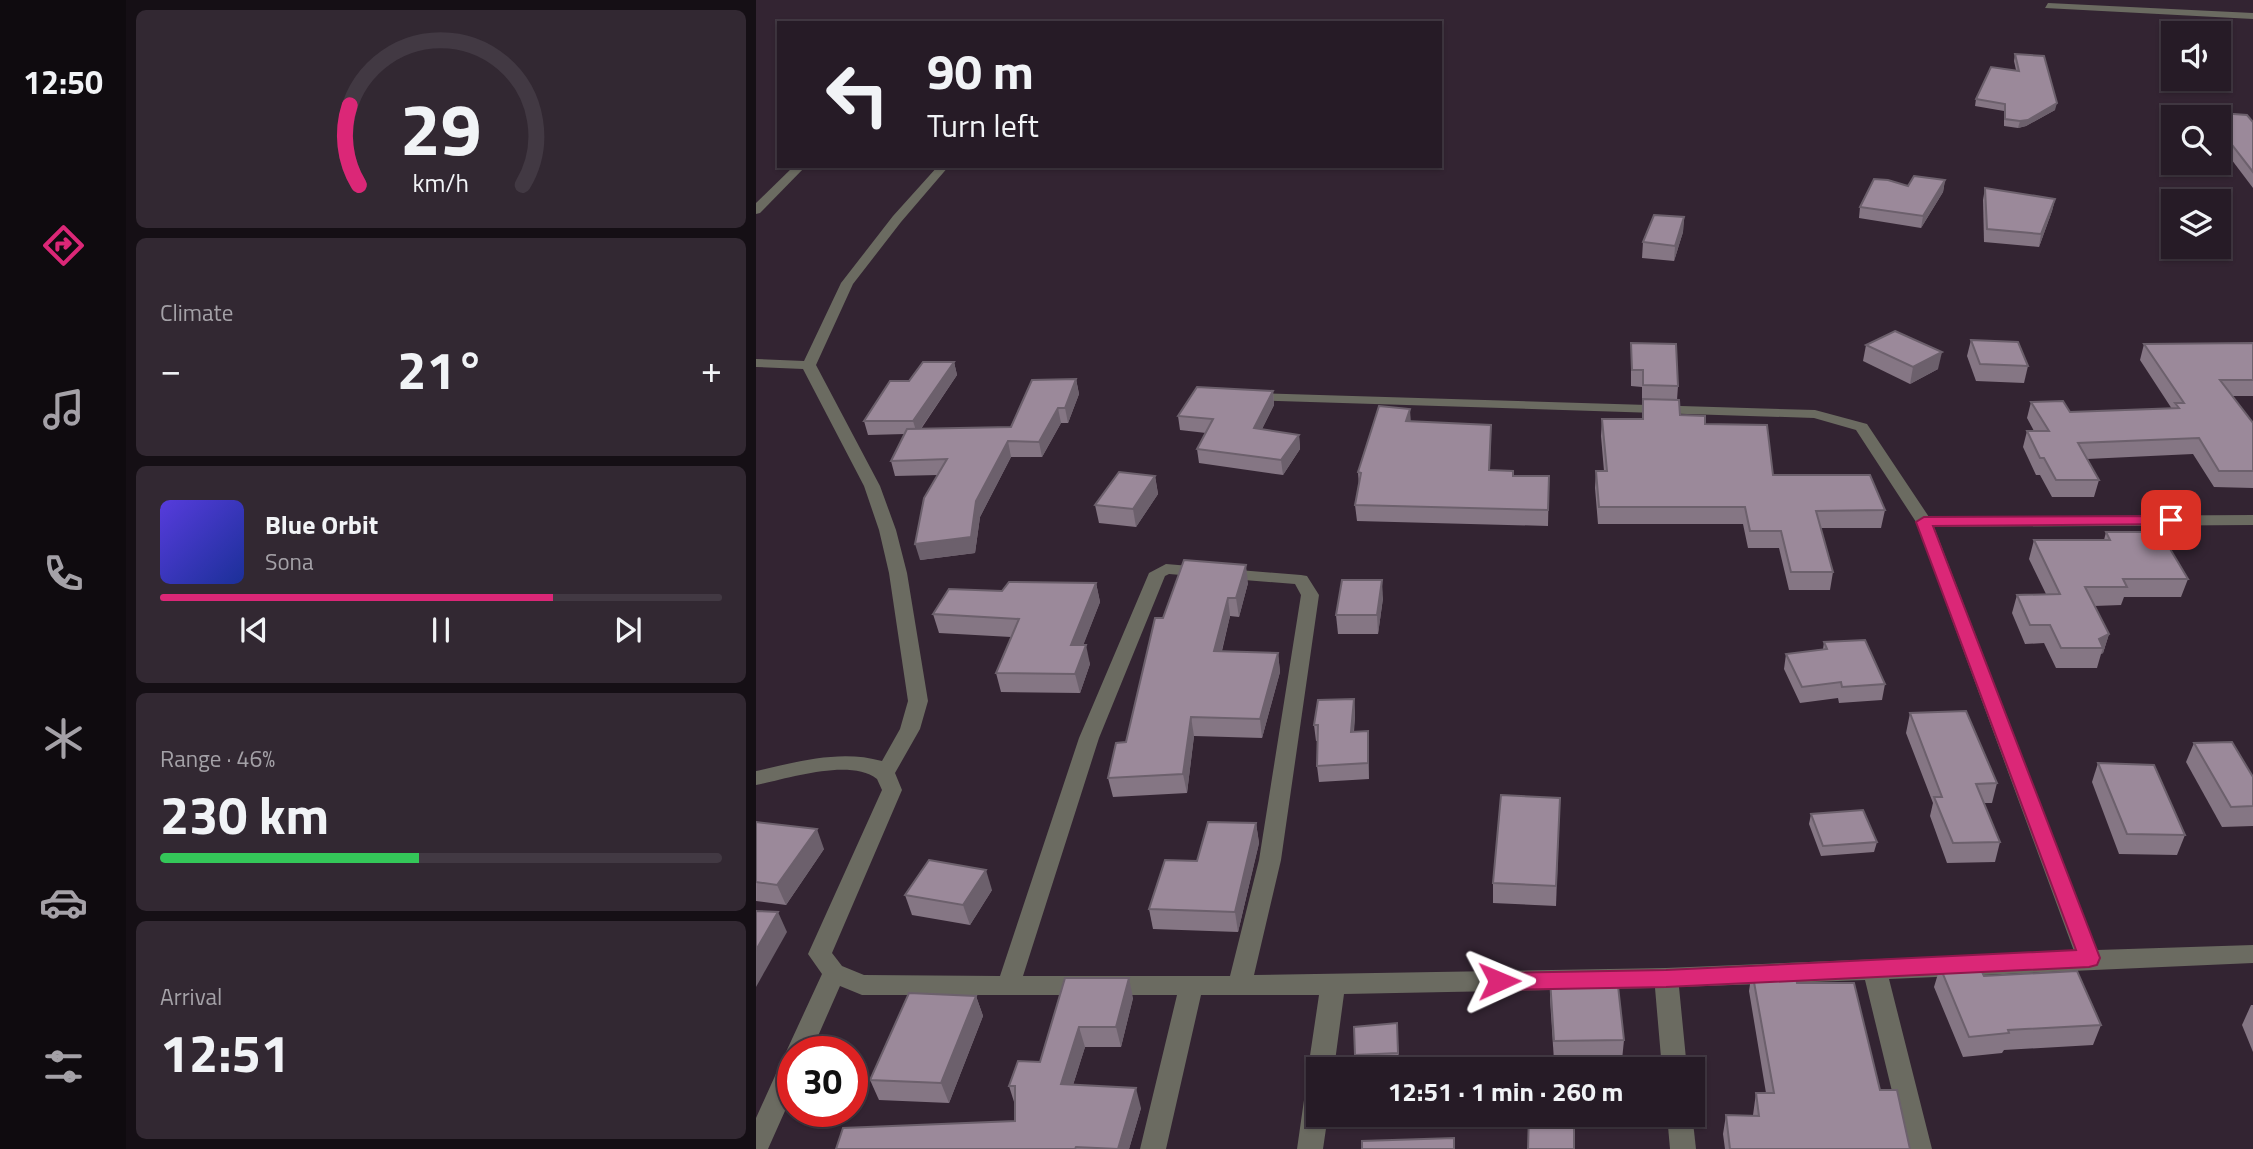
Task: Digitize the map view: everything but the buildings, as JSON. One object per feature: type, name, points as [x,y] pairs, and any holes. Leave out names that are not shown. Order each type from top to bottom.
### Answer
[{"type":"street","points":[[2048,6],[2253,16]]},
{"type":"street","points":[[756,210],[799,168]]},
{"type":"street","points":[[885,773],[909,732],[918,702],[900,579],[892,538],[873,487],[816,384],[809,365],[847,284],[897,219],[942,168]]},
{"type":"street","points":[[756,363],[809,365]]},
{"type":"street","points":[[1233,397],[1815,414],[1862,427],[1924,522],[2089,958]]},
{"type":"street","points":[[1924,522],[2253,520]]},
{"type":"street","points":[[1007,986],[1089,738],[1158,573],[1166,569],[1301,580],[1310,596],[1270,860],[1241,984]]},
{"type":"street","points":[[756,778],[840,763],[868,764],[885,773],[892,790],[820,954],[834,973],[862,985],[1333,984],[1666,978],[2089,958],[2253,954]]},
{"type":"street","points":[[1874,968],[1919,1149]]},
{"type":"street","points":[[806,1036],[834,973]]},
{"type":"street","points":[[1666,978],[1674,1057]]},
{"type":"street","points":[[1323,1057],[1333,984]]},
{"type":"street","points":[[1153,1149],[1191,985]]},
{"type":"street","points":[[756,1147],[777,1100]]},
{"type":"street","points":[[1310,1149],[1313,1127]]},
{"type":"street","points":[[1681,1127],[1683,1149]]},
{"type":"route","points":[[1499,981],[1666,978],[2089,958],[1924,522],[2171,520]]}]
